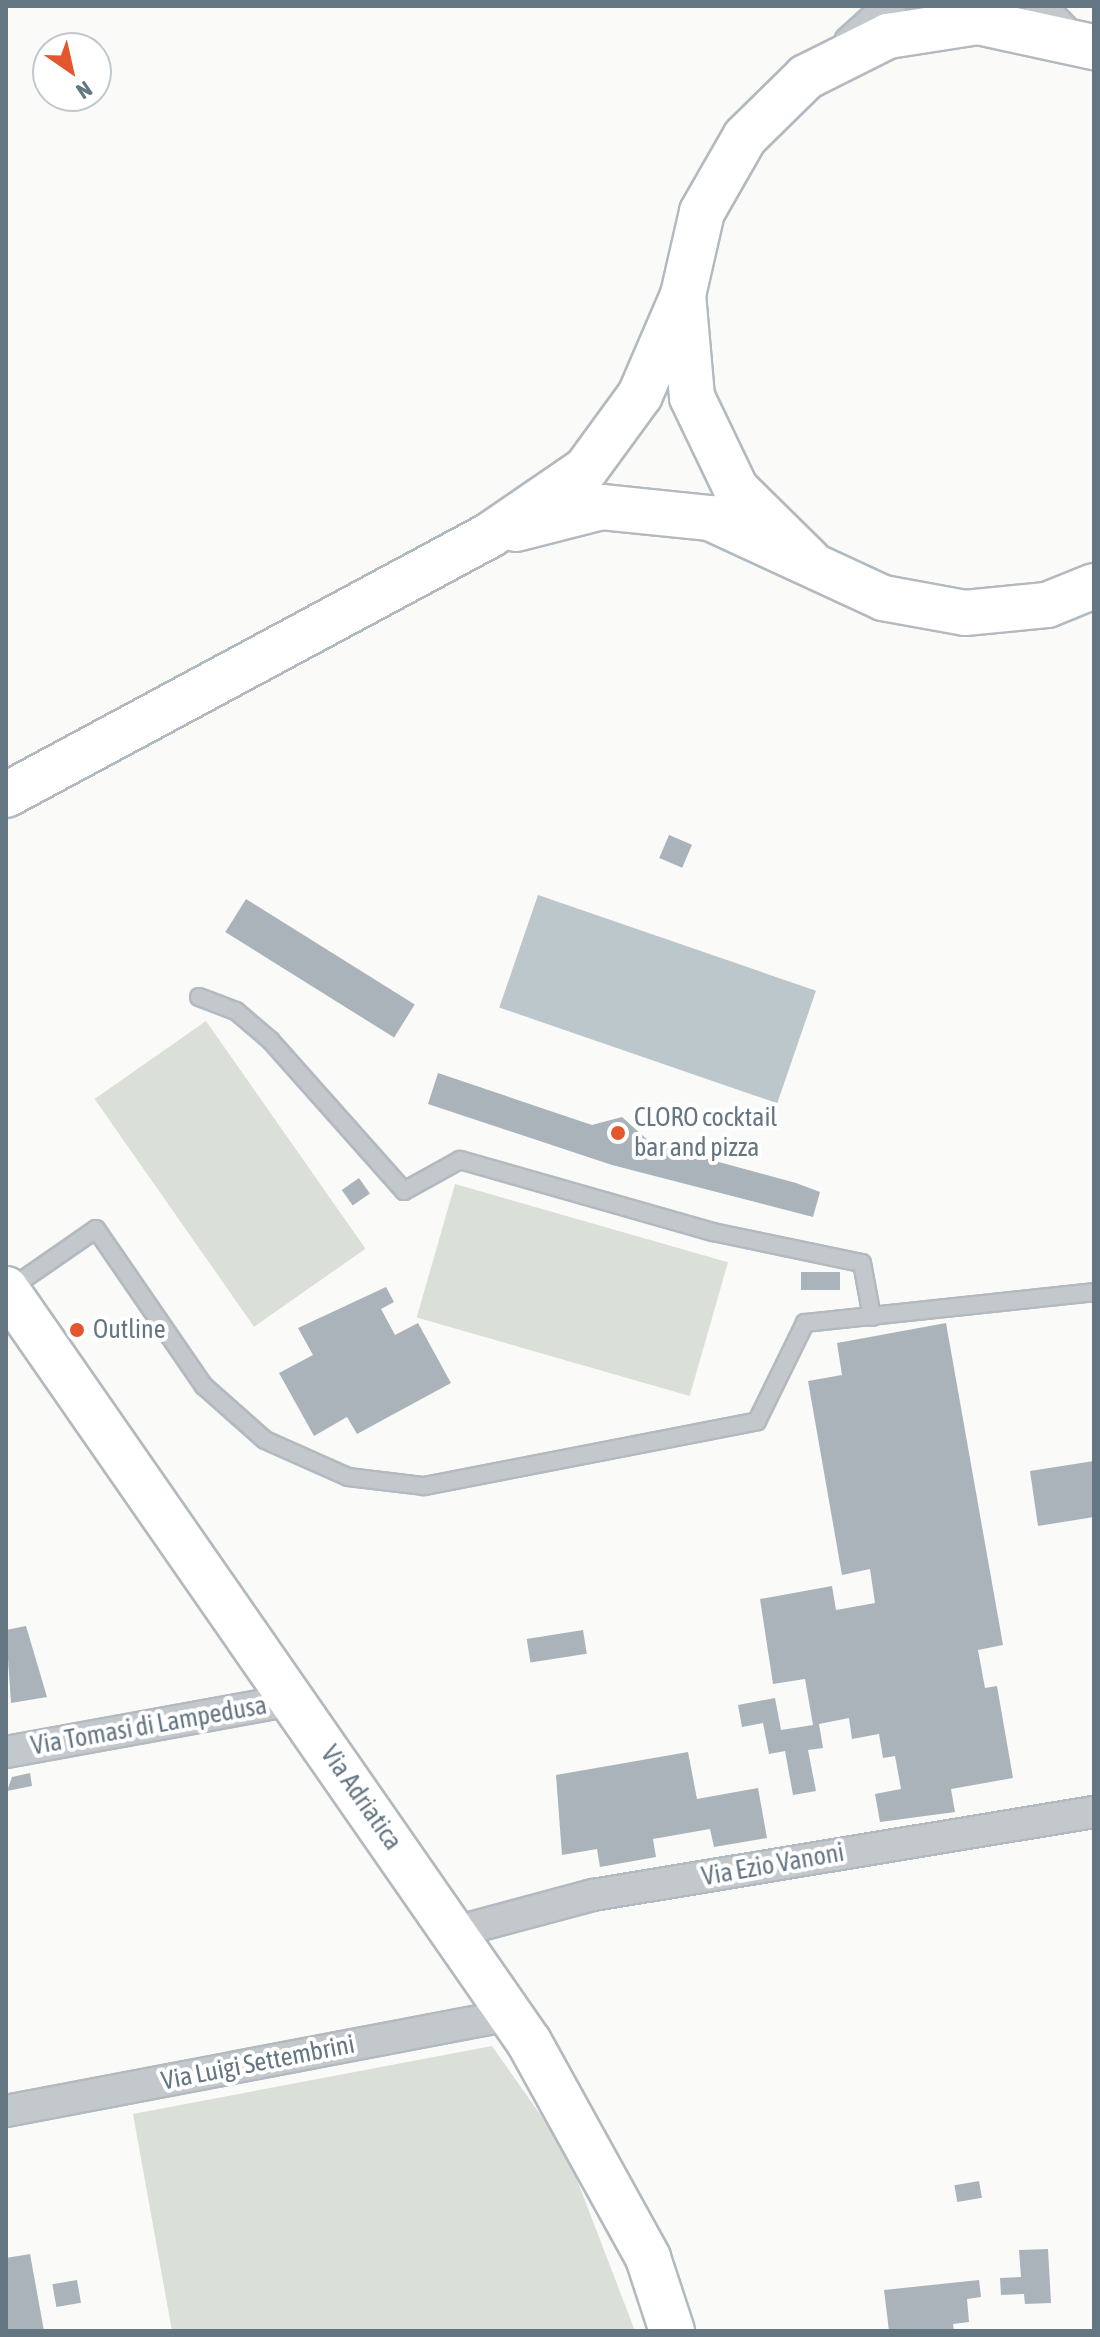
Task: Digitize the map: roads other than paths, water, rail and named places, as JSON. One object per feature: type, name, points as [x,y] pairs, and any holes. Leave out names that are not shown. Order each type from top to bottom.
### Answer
[{"type":"street","points":[[6,795],[490,535],[586,469],[640,395],[683,295],[702,212],[745,137],[806,77],[890,6]]},
{"type":"street","points":[[806,77],[888,36],[978,22],[1068,30]]},
{"type":"street","points":[[683,295],[692,397],[736,489],[809,561]]},
{"type":"street","points":[[490,535],[602,507],[710,518],[809,561],[883,598],[965,613],[1047,605],[1094,586]]},
{"type":"street","name":"Via Adriatica","points":[[7,1290],[510,2015],[596,2155],[648,2258],[672,2331]]},
{"type":"street","name":"Via Tomasi di Lampedusa","points":[[6,1752],[292,1700]]},
{"type":"street","name":"Via Ezio Vanoni","points":[[455,1932],[593,1895],[1094,1812]]},
{"type":"street","name":"Via Luigi Settembrini","points":[[6,2111],[510,2015]]},
{"type":"lane","points":[[199,997],[236,1011],[270,1040],[404,1191],[460,1160],[713,1232],[862,1263],[872,1317]]},
{"type":"lane","points":[[7,1290],[96,1229],[204,1386],[265,1440],[348,1477],[424,1486],[757,1421],[805,1323],[1094,1292]]},
{"type":"place","name":"CLORO cocktail bar and pizza","points":[[618,1133]]},
{"type":"place","name":"Outline","points":[[77,1330]]}]
